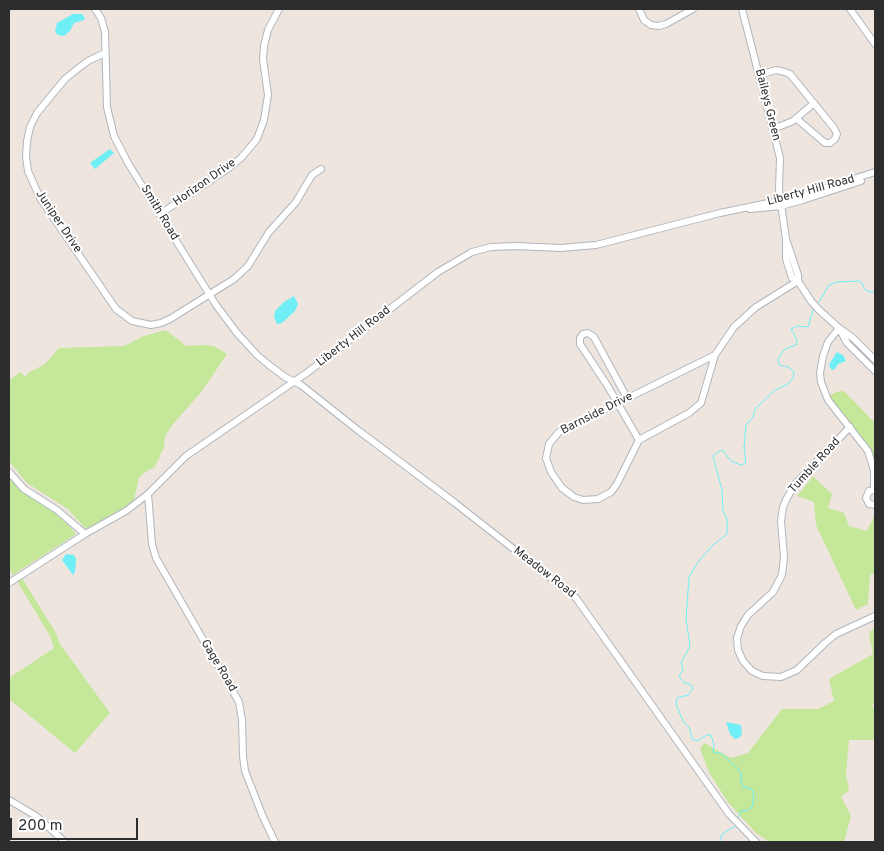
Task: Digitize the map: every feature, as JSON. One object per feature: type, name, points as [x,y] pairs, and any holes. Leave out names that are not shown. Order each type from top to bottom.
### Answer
[{"type":"street","name":"Smith Road","points":[[95,9],[104,27],[109,122],[120,150],[210,294],[237,333],[257,355],[286,377],[295,381]]},
{"type":"street","name":"Horizon Drive","points":[[160,214],[229,168],[241,158],[257,139],[268,95],[263,59],[264,46],[270,25],[279,9]]},
{"type":"street","points":[[639,9],[644,20],[658,26],[666,24],[693,9]]},
{"type":"street","name":"Baileys Green","points":[[742,9],[781,165],[779,190],[786,239],[798,275],[798,281],[811,301],[839,328]]},
{"type":"street","points":[[850,9],[875,44]]},
{"type":"street","name":"Juniper Drive","points":[[105,53],[88,62],[65,79],[37,113],[30,127],[26,156],[28,171],[33,185],[107,297],[123,316],[141,324],[161,323],[234,279],[248,266],[269,232],[296,202],[308,180],[321,169]]},
{"type":"street","points":[[759,75],[771,71],[785,72],[793,77],[836,131],[836,137],[833,142],[827,143],[822,141],[797,118]]},
{"type":"street","points":[[773,129],[797,118],[814,103]]},
{"type":"street","name":"Liberty Hill Road","points":[[9,582],[84,534],[126,511],[148,494],[186,456],[295,381],[438,272],[472,252],[491,247],[561,248],[596,245],[695,219],[747,208],[761,209],[850,186],[875,173]]},
{"type":"street","points":[[627,398],[594,337],[588,333],[583,334],[579,340],[580,344],[639,440],[698,408],[703,399],[715,355],[728,334],[744,316],[798,281]]},
{"type":"street","points":[[839,328],[853,338],[875,360]]},
{"type":"street","points":[[839,328],[847,343],[875,371]]},
{"type":"street","points":[[839,328],[828,342],[822,356],[821,382],[828,400],[862,443],[870,457],[875,476],[875,490],[867,493],[866,498],[869,504],[875,505]]},
{"type":"street","name":"Barnside Drive","points":[[639,440],[614,488],[607,495],[598,499],[583,500],[574,497],[562,488],[547,463],[546,453],[549,444],[563,430],[715,355]]},
{"type":"street","name":"Meadow Road","points":[[295,381],[576,598],[725,809],[748,836],[756,842]]},
{"type":"street","name":"Tumble Road","points":[[850,427],[796,483],[787,498],[783,507],[781,521],[784,558],[782,575],[773,592],[740,626],[737,638],[738,650],[743,662],[757,674],[769,678],[781,677],[797,670],[824,642],[836,634],[875,616]]},
{"type":"street","points":[[9,472],[24,488],[57,510],[84,534]]},
{"type":"street","name":"Gage Road","points":[[148,494],[152,544],[156,558],[239,702],[245,771],[275,842]]},
{"type":"street","points":[[9,800],[36,816],[65,842]]},
{"type":"green space","points":[[166,330],[186,346],[214,346],[227,354],[202,391],[170,428],[155,467],[139,477],[134,500],[86,529],[68,509],[27,483],[9,461],[9,380],[21,372],[25,377],[28,373],[45,364],[59,348],[124,346],[144,336]]},
{"type":"green space","points":[[841,391],[845,392],[875,423],[875,463],[864,440],[829,396]]},
{"type":"green space","points":[[813,476],[832,494],[828,508],[844,513],[849,526],[867,531],[875,514],[875,573],[870,575],[868,604],[856,610],[816,525],[814,502],[797,496]]},
{"type":"green space","points":[[9,478],[28,496],[61,517],[76,534],[13,575],[9,568]]},
{"type":"green space","points":[[22,578],[56,633],[60,644],[110,713],[75,753],[9,699],[9,678],[54,648],[50,636],[17,581]]},
{"type":"green space","points":[[875,627],[875,703],[872,705],[875,711],[875,740],[849,740],[846,774],[849,790],[841,797],[851,816],[844,842],[769,842],[755,832],[727,801],[709,772],[700,749],[704,743],[731,758],[748,753],[782,709],[818,709],[834,701],[829,679],[873,654],[869,633]]},
{"type":"water","points":[[73,14],[82,14],[85,18],[74,23],[70,31],[64,36],[58,35],[55,32],[57,23]]},
{"type":"water","points":[[110,149],[114,153],[95,169],[90,163]]},
{"type":"water","points":[[294,296],[298,304],[295,311],[282,323],[277,324],[274,317],[275,311]]},
{"type":"water","points":[[837,352],[843,355],[846,361],[838,364],[832,370],[829,366]]},
{"type":"water","points":[[66,554],[74,555],[76,559],[73,575],[62,560]]},
{"type":"water","points":[[726,722],[741,725],[742,734],[739,738],[735,739],[730,734]]},
{"type":"waterway","points":[[819,302],[829,285],[837,282],[859,281],[865,290],[875,291]]},
{"type":"waterway","points":[[737,820],[741,811],[752,807],[753,791],[750,788],[743,787],[741,773],[736,767],[722,754],[713,752],[714,745],[711,735],[707,735],[697,741],[692,739],[690,729],[683,721],[676,704],[677,698],[688,695],[693,689],[691,685],[683,682],[679,676],[683,670],[681,663],[690,646],[686,619],[689,577],[698,562],[713,545],[727,534],[727,519],[723,511],[722,490],[713,456],[721,450],[731,461],[741,465],[746,463],[744,448],[746,425],[753,417],[755,409],[775,390],[788,384],[793,378],[794,372],[788,367],[779,365],[778,358],[785,349],[796,345],[797,340],[791,329],[798,326],[808,327],[813,310]]},
{"type":"waterway","points":[[720,842],[722,834],[736,824]]}]
